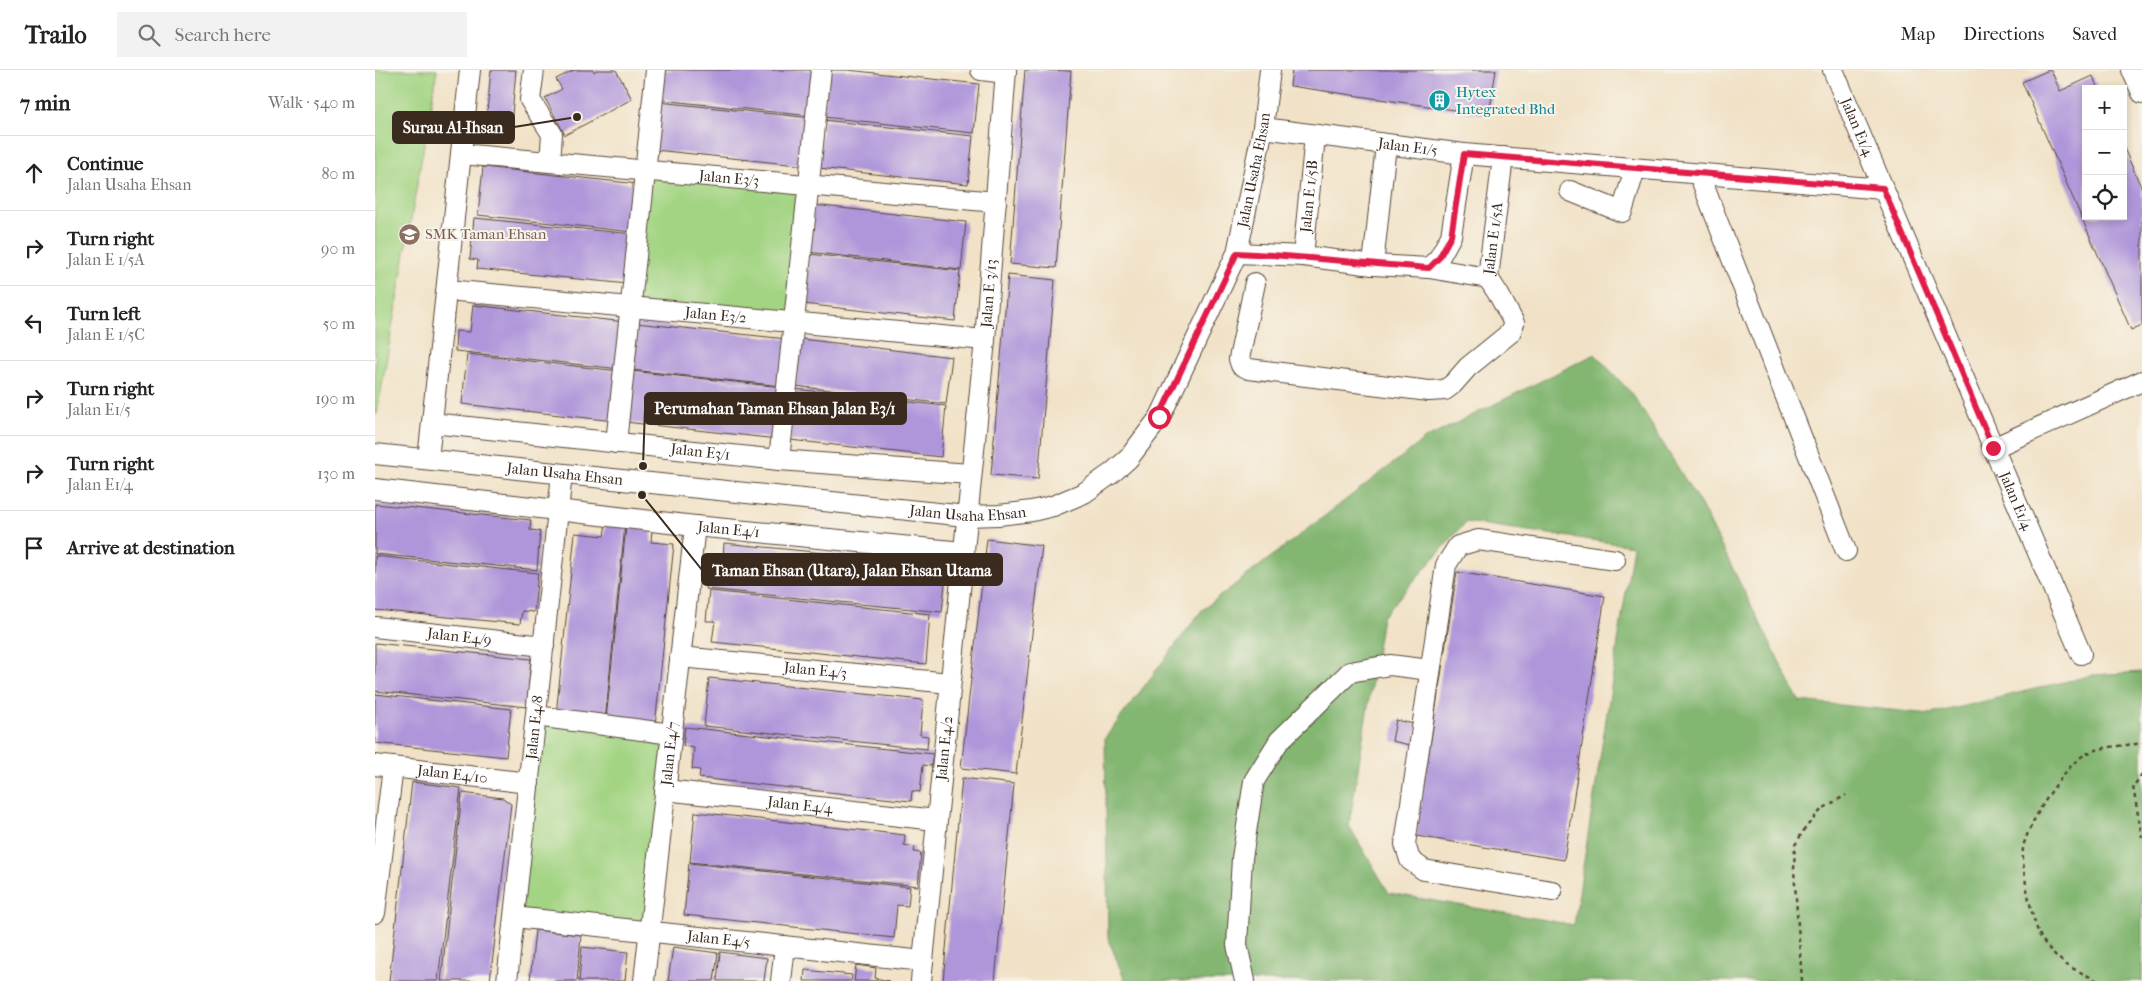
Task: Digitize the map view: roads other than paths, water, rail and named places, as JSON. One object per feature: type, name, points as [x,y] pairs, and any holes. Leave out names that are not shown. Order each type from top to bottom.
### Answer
[{"type":"street","points":[[428,459],[470,70]]},
{"type":"street","points":[[534,70],[530,100],[552,134],[549,162]]},
{"type":"street","points":[[616,443],[656,70]]},
{"type":"street","points":[[779,460],[821,70]]},
{"type":"street","points":[[981,70],[1006,71]]},
{"type":"street","name":"Jalan Usaha Ehsan","points":[[375,454],[966,516],[999,515],[1053,506],[1084,493],[1113,473],[1128,458],[1159,417],[1237,253],[1263,128],[1270,70]]},
{"type":"street","name":"Jalan E1/4","points":[[1833,70],[2081,654]]},
{"type":"street","points":[[2132,70],[2142,93]]},
{"type":"street","name":"Jalan E 3/13","points":[[966,516],[985,340],[1006,71]]},
{"type":"street","name":"Jalan E1/5","points":[[1263,128],[1464,154],[1883,188]]},
{"type":"street","name":"Jalan E 1/5B","points":[[1303,256],[1315,136]]},
{"type":"street","points":[[1373,265],[1386,145]]},
{"type":"street","name":"Jalan E3/3","points":[[461,154],[997,202]]},
{"type":"street","points":[[1429,268],[1439,258],[1451,236],[1464,154]]},
{"type":"street","name":"Jalan E 1/5A","points":[[1237,253],[1303,256],[1373,265],[1429,268],[1488,278],[1503,157]]},
{"type":"street","points":[[1570,192],[1623,212],[1635,169]]},
{"type":"street","points":[[1699,174],[1846,551]]},
{"type":"street","points":[[1255,283],[1239,359],[1241,365],[1249,369],[1429,391],[1445,390],[1468,367],[1510,333],[1514,323],[1488,278]]},
{"type":"street","name":"Jalan E3/2","points":[[447,290],[985,340]]},
{"type":"street","points":[[1993,448],[2142,381]]},
{"type":"street","name":"Jalan E3/1","points":[[432,423],[779,460],[970,474]]},
{"type":"street","name":"Jalan E4/8","points":[[507,981],[562,474]]},
{"type":"street","name":"Jalan E4/1","points":[[375,489],[695,526],[963,552]]},
{"type":"street","name":"Jalan E4/2","points":[[921,981],[966,516]]},
{"type":"street","name":"Jalan E4/7","points":[[644,981],[695,526]]},
{"type":"street","points":[[1552,891],[1424,870],[1409,860],[1405,844],[1446,564],[1458,546],[1478,540],[1615,560]]},
{"type":"street","name":"Jalan E4/9","points":[[375,627],[544,646]]},
{"type":"street","name":"Jalan E4/3","points":[[681,657],[950,683]]},
{"type":"street","points":[[1245,981],[1237,945],[1242,858],[1254,781],[1279,741],[1350,672],[1390,665],[1431,670]]},
{"type":"street","points":[[536,716],[672,734]]},
{"type":"street","points":[[375,913],[384,766]]},
{"type":"street","name":"Jalan E4/10","points":[[384,766],[529,783]]},
{"type":"street","name":"Jalan E4/4","points":[[665,790],[936,820]]},
{"type":"street","name":"Jalan E4/5","points":[[514,917],[923,961]]},
{"type":"street","points":[[781,981],[785,946]]},
{"type":"place","name":"Hytex Integrated Bhd","points":[[1440,101]]},
{"type":"place","name":"Surau Al-Ihsan","points":[[577,117]]},
{"type":"place","name":"SMK Taman Ehsan","points":[[409,234]]},
{"type":"place","name":"Perumahan Taman Ehsan Jalan E3/1","points":[[643,466]]},
{"type":"place","name":"Taman Ehsan (Utara), Jalan Ehsan Utama","points":[[642,495]]}]
